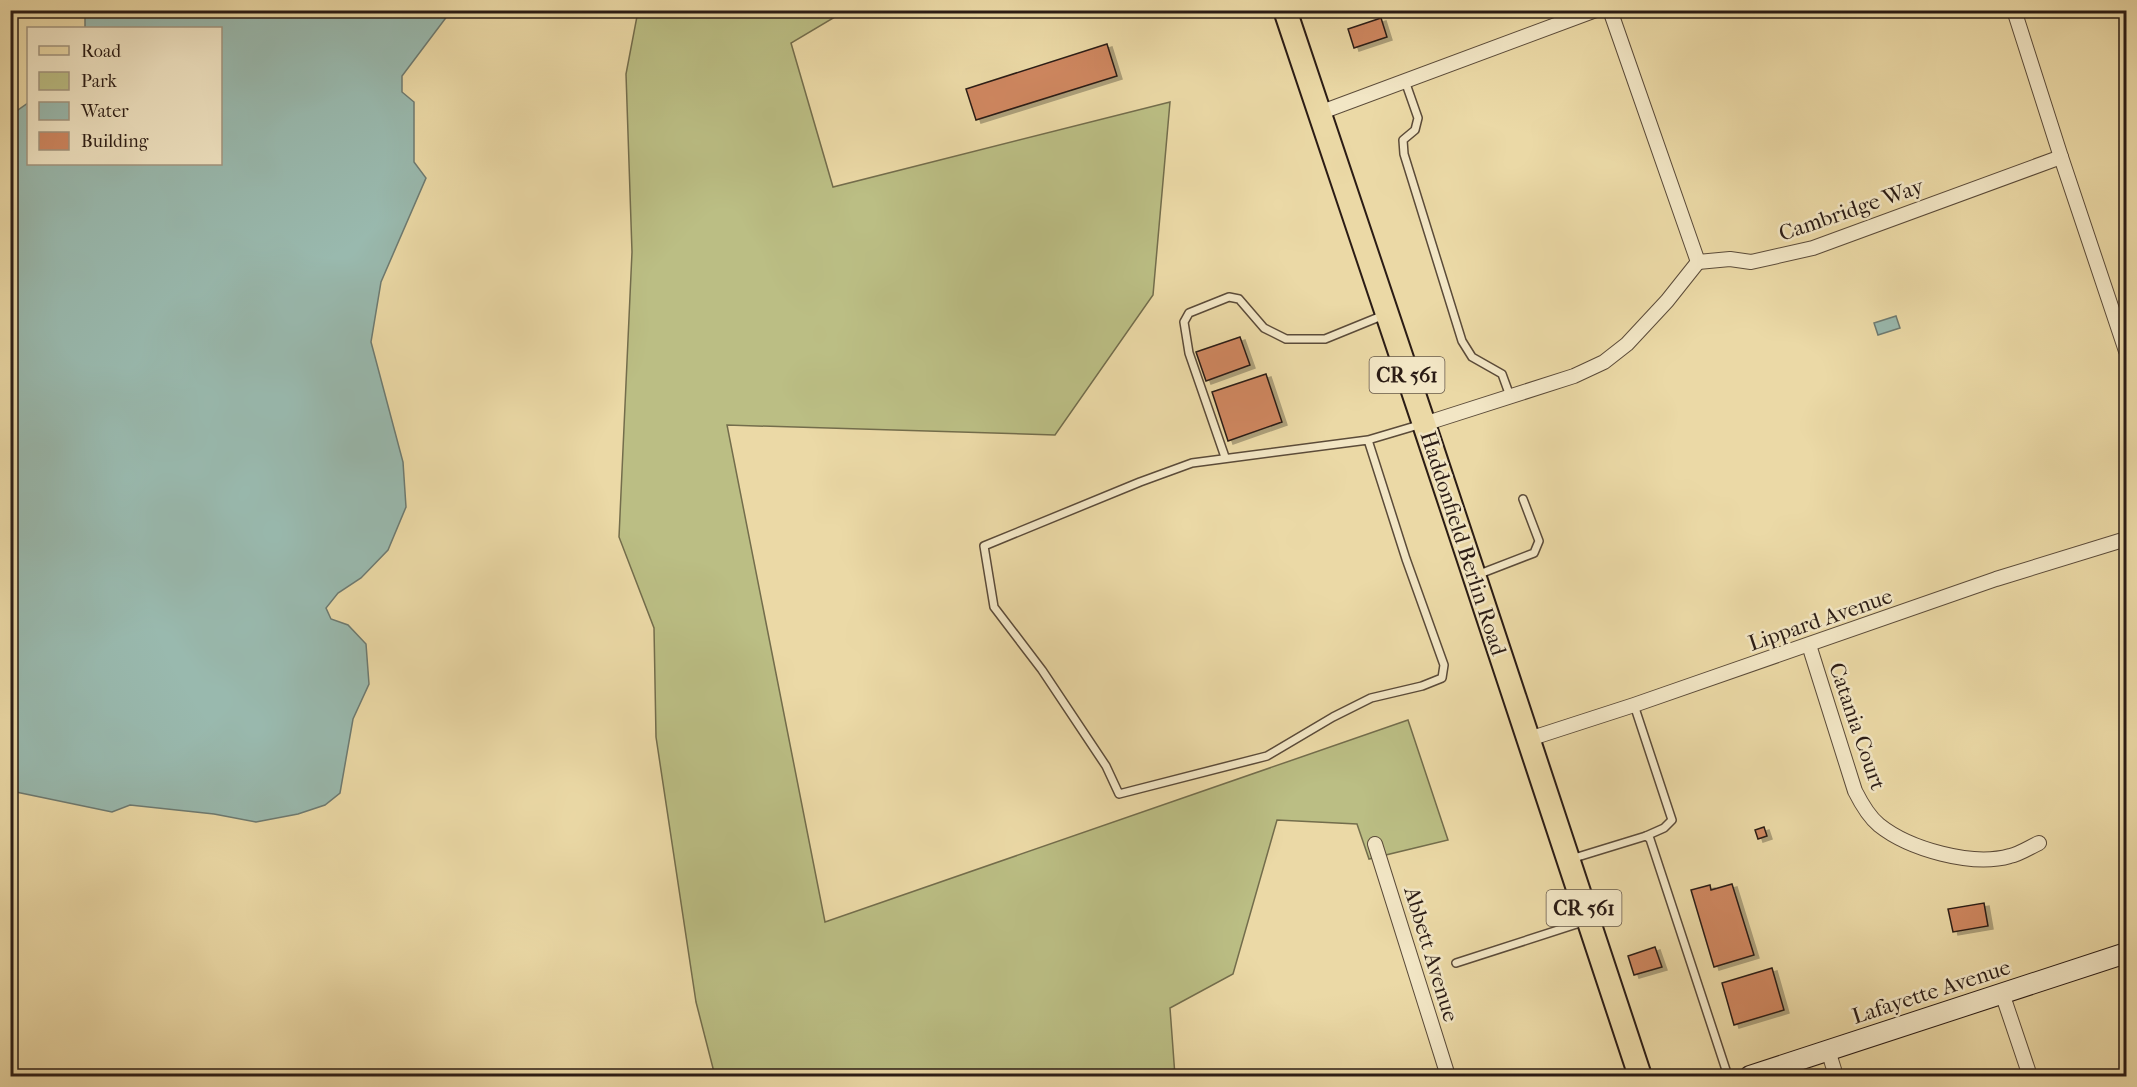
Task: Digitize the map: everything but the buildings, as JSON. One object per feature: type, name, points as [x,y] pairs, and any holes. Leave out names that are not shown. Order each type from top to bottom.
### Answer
[{"type":"main road","name":"Haddonfield Berlin Road","points":[[1285,10],[1640,1077]]},
{"type":"street","points":[[1319,113],[1596,10]]},
{"type":"street","points":[[1424,424],[1574,376],[1604,362],[1626,344],[1659,310],[1698,262],[1610,10]]},
{"type":"street","points":[[2014,10],[2127,351]]},
{"type":"street","name":"Cambridge Way","points":[[1698,262],[1730,259],[1751,261],[1813,248],[2061,157]]},
{"type":"street","name":"Lippard Avenue","points":[[1528,739],[1634,705],[1996,579],[2127,539]]},
{"type":"street","name":"Catania Court","points":[[1809,645],[1855,791],[1865,809],[1878,824],[1898,837],[1927,849],[1958,857],[1987,859],[2010,856],[2039,843]]},
{"type":"street","name":"Abbett Avenue","points":[[1375,844],[1448,1077]]},
{"type":"street","name":"Lafayette Avenue","points":[[1750,1077],[2127,952]]},
{"type":"street","points":[[2002,993],[2030,1077]]},
{"type":"street","points":[[1828,1050],[1836,1077]]},
{"type":"lane","points":[[1405,81],[1418,118],[1415,130],[1403,141],[1404,154],[1462,341],[1472,357],[1502,374],[1510,396]]},
{"type":"lane","points":[[1225,457],[1189,353],[1184,322],[1189,313],[1229,297],[1239,299],[1264,328],[1286,339],[1325,339],[1387,314]]},
{"type":"lane","points":[[1368,440],[1406,559],[1444,665],[1442,678],[1422,686],[1371,698],[1333,717],[1267,756],[1119,794],[1106,766],[1042,670],[994,607],[984,546],[1192,463],[1368,440],[1424,424]]},
{"type":"lane","points":[[1474,576],[1534,553],[1539,541],[1523,499]]},
{"type":"lane","points":[[1568,859],[1646,836],[1664,828],[1672,820],[1634,705]]},
{"type":"lane","points":[[1646,836],[1650,839],[1728,1077]]},
{"type":"lane","points":[[1456,963],[1588,920]]},
{"type":"green space","points":[[638,11],[845,11],[791,43],[833,187],[1170,102],[1153,295],[1055,435],[727,425],[825,922],[1408,720],[1448,840],[1369,859],[1357,824],[1277,820],[1233,974],[1170,1008],[1175,1076],[715,1076],[696,1002],[656,737],[654,628],[619,537],[632,252],[626,74]]},
{"type":"water","points":[[85,11],[451,11],[402,76],[402,92],[414,102],[414,162],[426,178],[381,282],[371,342],[403,462],[406,507],[388,550],[361,578],[338,593],[326,608],[331,619],[348,625],[366,644],[369,684],[353,719],[340,793],[325,805],[298,814],[256,822],[214,814],[130,805],[112,812],[16,792],[11,789],[11,115],[27,104],[27,165],[222,165],[222,27],[85,27]]},
{"type":"water","points":[[1896,316],[1900,328],[1878,335],[1874,323]]}]
